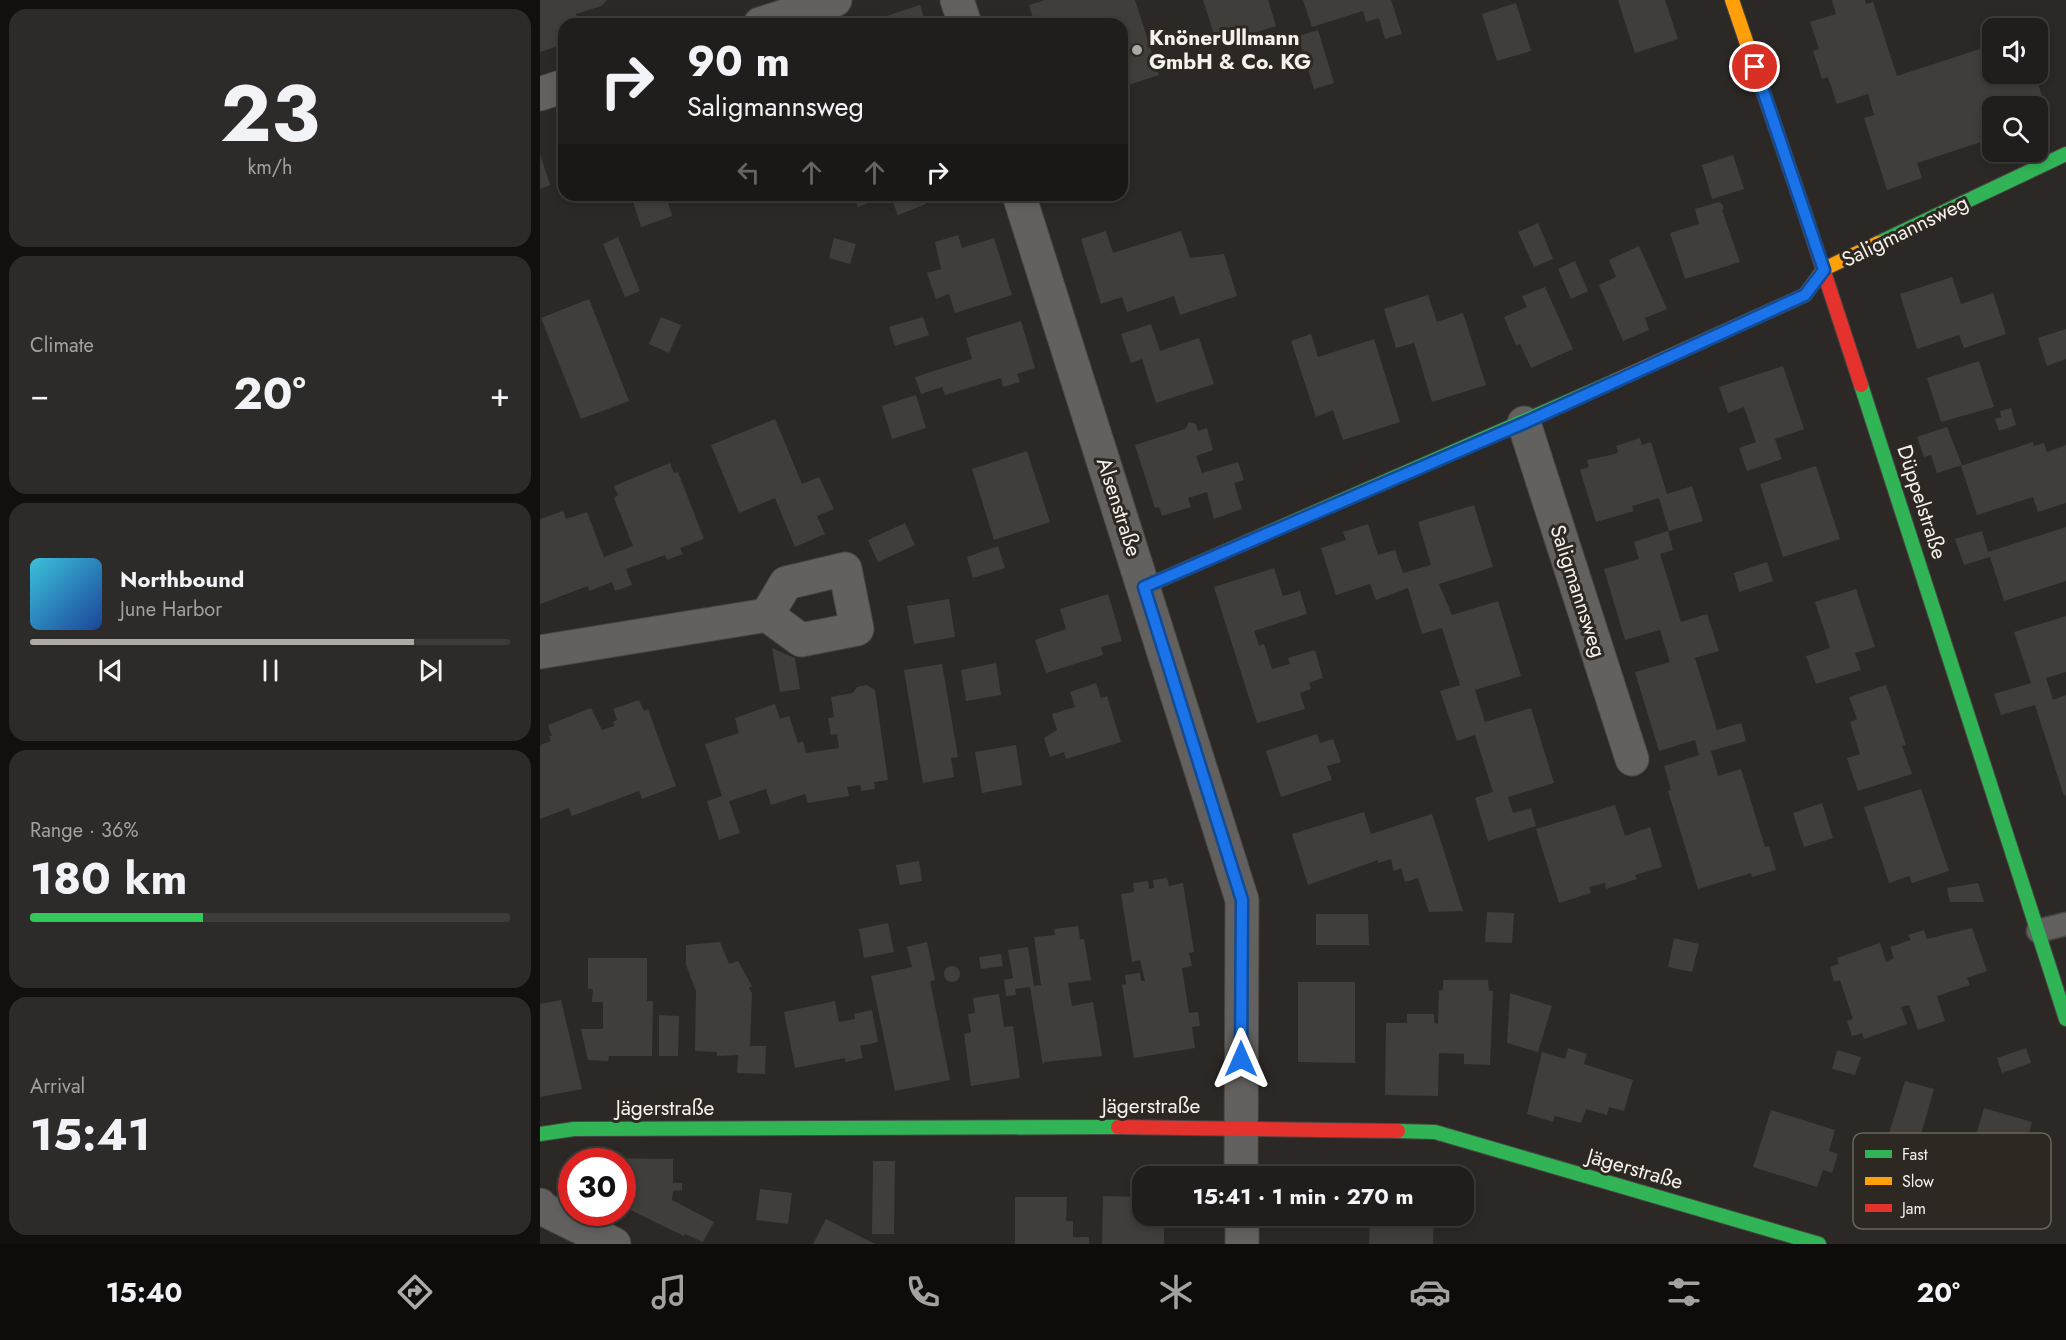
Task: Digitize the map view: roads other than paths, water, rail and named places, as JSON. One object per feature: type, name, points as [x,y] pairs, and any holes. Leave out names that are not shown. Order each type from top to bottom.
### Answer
[{"type":"street","points":[[779,18],[835,0]]},
{"type":"street","points":[[957,0],[963,18]]},
{"type":"street","name":"Düppelstraße","points":[[1732,0],[1824,270],[2066,1019]]},
{"type":"street","points":[[540,94],[558,88]]},
{"type":"street","name":"Saligmannsweg","points":[[1144,587],[1524,423],[1805,295],[1824,270],[2066,154]]},
{"type":"street","name":"Alsenstraße","points":[[1021,201],[1242,900],[1241,1166]]},
{"type":"street","name":"Saligmannsweg","points":[[1524,423],[1632,759]]},
{"type":"street","points":[[540,652],[767,615]]},
{"type":"street","name":"Jägerstraße","points":[[540,1134],[574,1129],[1241,1127],[1435,1132],[1819,1244]]},
{"type":"street","points":[[540,1205],[543,1209],[614,1244]]},
{"type":"street","points":[[1242,1226],[1242,1244]]},
{"type":"lane","points":[[2038,931],[2066,924]]},
{"type":"place","name":"KnönerUllmann GmbH & Co. KG","points":[[1137,50]]}]
